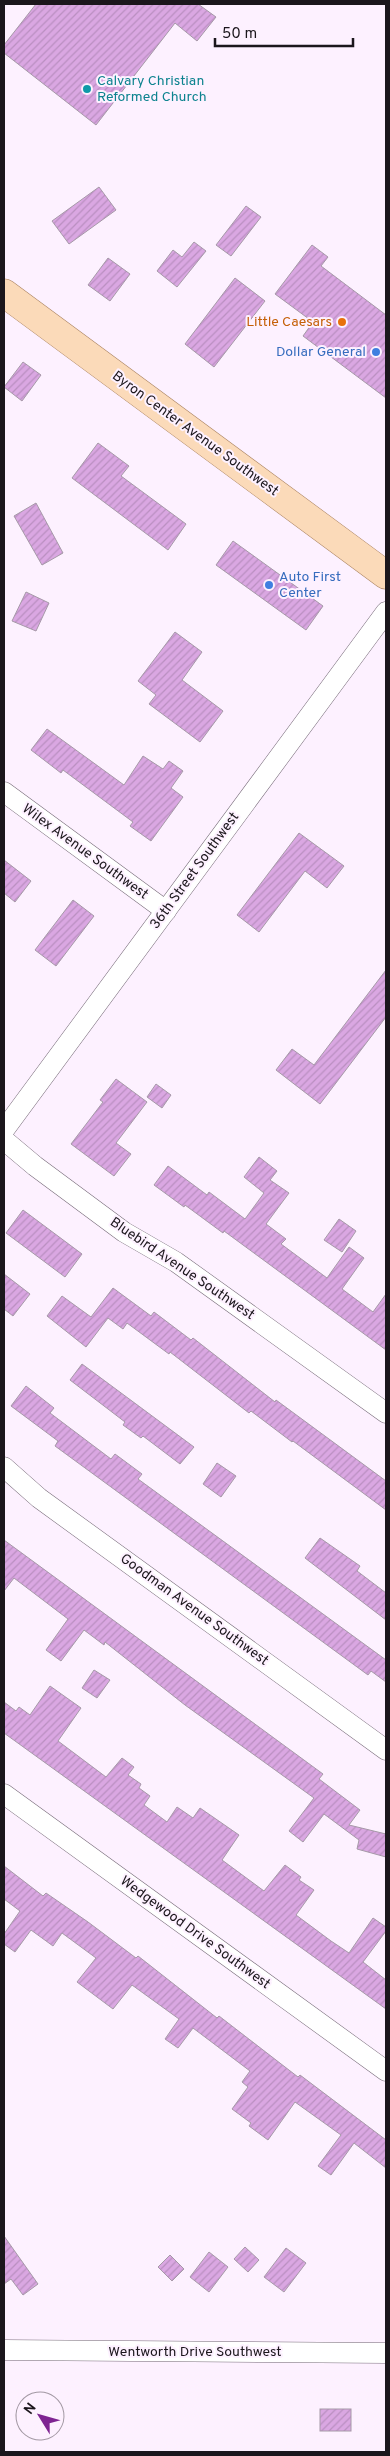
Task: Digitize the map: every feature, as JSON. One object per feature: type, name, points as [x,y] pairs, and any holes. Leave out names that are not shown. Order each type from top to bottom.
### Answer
[{"type":"main road","name":"Byron Center Avenue Southwest","points":[[4,293],[386,575]]},
{"type":"street","name":"36th Street Southwest","points":[[4,1130],[386,612]]},
{"type":"street","name":"Wilex Avenue Southwest","points":[[4,792],[166,911]]},
{"type":"street","name":"Bluebird Avenue Southwest","points":[[4,1140],[34,1166],[124,1232],[176,1262],[386,1413]]},
{"type":"street","name":"Goodman Avenue Southwest","points":[[4,1467],[39,1498],[386,1750]]},
{"type":"street","name":"Wedgewood Drive Southwest","points":[[4,1794],[386,2071]]},
{"type":"street","name":"Wentworth Drive Southwest","points":[[4,2350],[386,2353]]},
{"type":"building","name":"Calvary Christian Reformed Church","points":[[36,4],[198,4],[216,17],[197,41],[175,23],[96,125],[4,53],[4,45]]},
{"type":"building","points":[[99,187],[116,210],[69,244],[52,221]]},
{"type":"building","points":[[246,206],[261,217],[231,256],[216,245]]},
{"type":"building","points":[[194,242],[206,251],[177,287],[157,271],[173,250],[182,257]]},
{"type":"building","points":[[312,245],[328,257],[321,266],[386,315],[386,398],[303,336],[313,322],[275,294]]},
{"type":"building","points":[[108,258],[130,274],[110,301],[88,285]]},
{"type":"building","points":[[235,278],[265,301],[214,367],[185,344]]},
{"type":"building","points":[[23,362],[41,375],[22,401],[4,387]]},
{"type":"building","points":[[98,443],[129,466],[121,476],[186,524],[168,550],[72,478]]},
{"type":"building","points":[[36,503],[63,553],[42,565],[14,516]]},
{"type":"building","name":"Auto First Center","points":[[233,541],[323,606],[306,630],[216,565]]},
{"type":"building","points":[[26,592],[49,603],[36,631],[12,621]]},
{"type":"building","points":[[175,632],[202,652],[182,680],[223,711],[200,742],[149,704],[156,695],[138,681]]},
{"type":"building","points":[[47,729],[124,785],[143,756],[163,769],[169,761],[183,771],[171,788],[183,797],[151,841],[130,826],[133,822],[63,770],[61,773],[31,750]]},
{"type":"building","points":[[299,833],[344,866],[327,888],[305,871],[259,932],[237,915]]},
{"type":"building","points":[[4,860],[31,881],[15,902],[4,893]]},
{"type":"building","points":[[73,900],[94,916],[56,966],[35,950]]},
{"type":"building","points":[[386,970],[386,1017],[320,1104],[276,1070],[292,1049],[314,1065]]},
{"type":"building","points":[[116,1079],[147,1102],[116,1143],[131,1154],[114,1176],[71,1144],[103,1102],[100,1100]]},
{"type":"building","points":[[156,1084],[171,1095],[162,1108],[147,1097]]},
{"type":"building","points":[[259,1157],[277,1171],[270,1180],[289,1193],[266,1224],[286,1239],[281,1244],[327,1278],[349,1247],[364,1258],[342,1289],[373,1312],[386,1294],[386,1350],[224,1231],[223,1233],[154,1185],[168,1166],[207,1195],[209,1192],[245,1219],[264,1193],[244,1177]]},
{"type":"building","points":[[23,1210],[82,1254],[65,1277],[6,1233]]},
{"type":"building","points":[[339,1219],[356,1231],[342,1252],[324,1240]]},
{"type":"building","points":[[4,1274],[30,1294],[13,1316],[4,1309]]},
{"type":"building","points":[[113,1288],[151,1316],[154,1312],[191,1340],[193,1338],[275,1402],[276,1400],[386,1481],[386,1510],[251,1411],[249,1413],[170,1352],[169,1354],[127,1323],[123,1329],[108,1318],[86,1347],[47,1316],[62,1296],[91,1317]]},
{"type":"building","points":[[82,1364],[194,1447],[180,1464],[143,1436],[141,1438],[123,1425],[125,1422],[70,1380]]},
{"type":"building","points":[[26,1386],[54,1408],[50,1413],[111,1459],[115,1454],[142,1474],[138,1479],[386,1660],[386,1682],[371,1671],[368,1675],[55,1446],[58,1441],[11,1406]]},
{"type":"building","points":[[217,1463],[236,1476],[221,1497],[203,1484]]},
{"type":"building","points":[[320,1538],[360,1566],[357,1571],[386,1593],[386,1620],[305,1558]]},
{"type":"building","points":[[4,1540],[323,1774],[319,1779],[360,1810],[349,1825],[386,1834],[386,1857],[357,1849],[359,1840],[324,1814],[303,1842],[289,1831],[314,1798],[185,1705],[105,1642],[104,1645],[84,1630],[61,1661],[46,1650],[68,1619],[14,1578],[4,1591]]},
{"type":"building","points":[[94,1670],[110,1680],[97,1698],[82,1688]]},
{"type":"building","points":[[50,1686],[81,1708],[58,1741],[106,1777],[122,1758],[134,1767],[128,1775],[141,1784],[139,1788],[150,1796],[144,1805],[167,1822],[177,1807],[193,1818],[200,1808],[239,1835],[222,1860],[264,1891],[285,1865],[301,1877],[299,1880],[314,1890],[296,1915],[331,1941],[349,1953],[373,1918],[386,1927],[386,1931],[363,1962],[386,1980],[386,2009],[4,1733],[4,1702],[16,1711],[19,1707],[30,1715]]},
{"type":"building","points":[[4,1866],[43,1896],[46,1893],[136,1958],[138,1956],[217,2018],[219,2016],[298,2077],[300,2075],[386,2140],[386,2168],[354,2143],[331,2175],[318,2166],[341,2135],[295,2102],[268,2140],[249,2126],[251,2123],[232,2109],[248,2087],[242,2082],[250,2071],[193,2028],[178,2048],[165,2039],[179,2019],[132,1985],[113,2009],[77,1982],[96,1958],[62,1933],[53,1946],[31,1930],[15,1952],[4,1944],[4,1934],[20,1911],[4,1899]]},
{"type":"building","points":[[4,2236],[38,2284],[23,2295],[11,2279],[4,2284]]},
{"type":"building","points":[[245,2247],[259,2260],[248,2272],[234,2259]]},
{"type":"building","points":[[286,2248],[306,2263],[284,2292],[264,2277]]},
{"type":"building","points":[[209,2252],[228,2267],[209,2292],[190,2277]]},
{"type":"building","points":[[170,2255],[184,2269],[172,2281],[158,2267]]},
{"type":"building","points":[[320,2409],[351,2409],[351,2431],[320,2431]]},
{"type":"place","name":"Calvary Christian Reformed Church","points":[[87,89]]},
{"type":"place","name":"Little Caesars","points":[[342,322]]},
{"type":"place","name":"Dollar General","points":[[376,352]]},
{"type":"place","name":"Auto First Center","points":[[269,585]]}]
